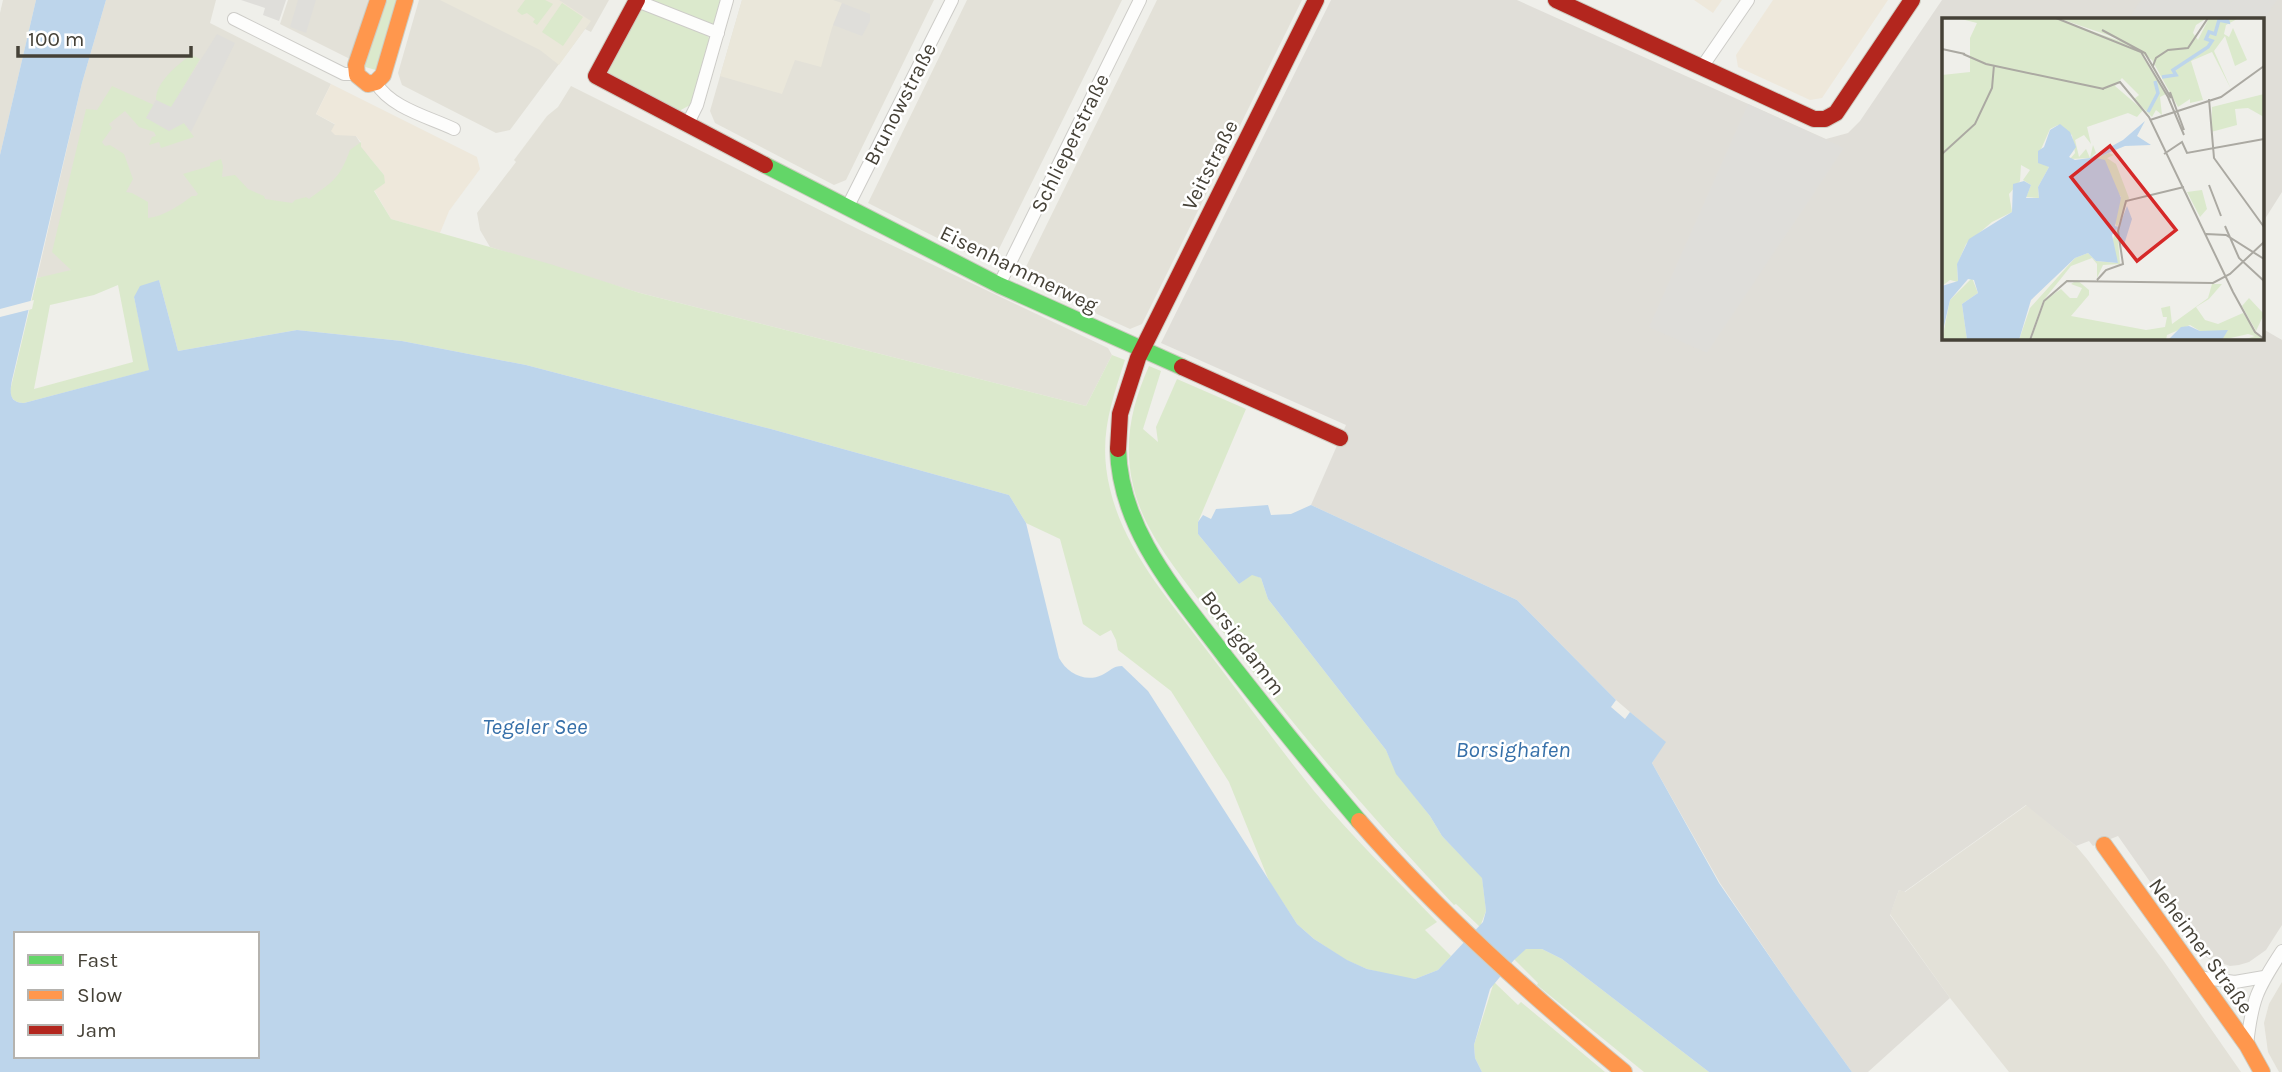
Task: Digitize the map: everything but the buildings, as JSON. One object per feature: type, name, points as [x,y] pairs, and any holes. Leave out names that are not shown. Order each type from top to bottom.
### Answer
[{"type":"street","points":[[378,0],[356,66],[357,74],[366,84],[376,83],[383,75],[405,0]]},
{"type":"street","points":[[688,124],[697,105],[727,0]]},
{"type":"street","name":"Brunowstraße","points":[[848,208],[952,0]]},
{"type":"street","name":"Schlieperstraße","points":[[999,285],[1140,0]]},
{"type":"street","name":"Veitstraße","points":[[1141,350],[1316,0]]},
{"type":"street","points":[[1556,0],[1814,119],[1825,119],[1836,113],[1912,0]]},
{"type":"street","points":[[1702,67],[1748,0]]},
{"type":"street","points":[[637,1],[718,33]]},
{"type":"street","name":"Eisenhammerweg","points":[[637,1],[596,76],[999,285],[1340,439]]},
{"type":"street","points":[[234,19],[344,74],[357,74]]},
{"type":"street","points":[[376,83],[380,90],[402,106],[454,129]]},
{"type":"street","name":"Borsigdamm","points":[[1141,350],[1125,388],[1116,440],[1124,494],[1141,537],[1193,613],[1283,729],[1383,846],[1449,916],[1527,990],[1624,1072]]},
{"type":"street","name":"Neheimer Straße","points":[[2104,845],[2247,1045],[2262,1072]]},
{"type":"street","points":[[2247,1045],[2253,1002],[2264,977],[2282,951]]},
{"type":"street","points":[[2197,977],[2235,982],[2264,977]]},
{"type":"shaded area","points":[[3,0],[36,0],[0,155],[0,13]]},
{"type":"shaded area","points":[[106,0],[216,0],[210,23],[331,84],[316,114],[356,136],[385,183],[37,278],[82,83]]},
{"type":"shaded area","points":[[241,0],[286,0],[279,21],[263,15],[265,8]]},
{"type":"shaded area","points":[[288,0],[370,0],[352,60],[280,24]]},
{"type":"shaded area","points":[[298,0],[316,0],[306,33],[290,27]]},
{"type":"shaded area","points":[[419,0],[609,0],[591,32],[585,29],[510,130],[496,133],[402,85],[398,73]]},
{"type":"shaded area","points":[[440,0],[559,0],[591,21],[559,65],[540,50]]},
{"type":"shaded area","points":[[742,0],[934,0],[846,180],[834,185],[715,123],[710,111]]},
{"type":"shaded area","points":[[742,0],[833,0],[842,3],[821,67],[795,60],[782,94],[720,76]]},
{"type":"shaded area","points":[[967,0],[1122,0],[995,257],[983,261],[868,203]]},
{"type":"shaded area","points":[[1157,0],[1302,0],[1142,324],[1130,329],[1020,279]]},
{"type":"shaded area","points":[[1331,0],[1517,0],[1826,139],[1848,133],[1860,121],[1942,0],[2282,0],[2282,192],[2264,220],[2264,18],[1942,18],[1942,340],[2264,340],[2264,330],[2282,340],[2282,925],[2266,950],[2249,962],[2230,966],[2209,959],[2200,953],[2118,836],[2093,846],[2089,841],[2076,846],[2026,805],[1904,892],[1899,890],[1890,915],[1950,998],[1868,1072],[1852,1072],[1720,883],[1652,763],[1665,742],[1616,700],[1517,600],[1311,505],[1346,425],[1161,343]]},
{"type":"shaded area","points":[[1694,0],[1722,0],[1713,13]]},
{"type":"shaded area","points":[[1773,0],[1888,0],[1822,98],[1810,100],[1738,67],[1736,55]]},
{"type":"shaded area","points":[[2141,0],[2277,0],[2264,20],[2129,18]]},
{"type":"shaded area","points":[[842,3],[870,14],[870,21],[862,36],[833,25]]},
{"type":"shaded area","points":[[217,34],[235,43],[191,132],[184,123],[169,131],[146,118],[156,100],[171,107]]},
{"type":"shaded area","points":[[331,84],[477,157],[480,169],[449,211],[440,233],[391,219],[374,190],[384,175],[361,147],[361,142],[356,136],[335,135],[331,131],[335,124],[316,114]]},
{"type":"shaded area","points":[[571,86],[862,231],[1108,348],[1112,355],[1086,406],[640,293],[490,247],[480,230],[477,213]]},
{"type":"shaded area","points":[[1748,104],[1844,148],[1707,353],[1649,327]]},
{"type":"shaded area","points":[[2027,805],[2076,846],[2087,859],[2163,960],[2241,1072],[2009,1072],[1950,998],[1890,914],[1899,890],[1905,892]]},
{"type":"shaded area","points":[[2282,982],[2282,1072],[2279,1072],[2268,1052],[2264,1023],[2269,1004]]},
{"type":"green space","points":[[386,0],[397,0],[379,71],[362,66]]},
{"type":"green space","points":[[525,0],[545,0],[553,4],[537,25],[533,22],[535,19],[527,13],[522,15],[517,11]]},
{"type":"green space","points":[[644,0],[721,0],[712,25]]},
{"type":"green space","points":[[562,3],[583,17],[563,46],[542,32]]},
{"type":"green space","points":[[638,7],[703,31],[710,39],[692,104],[679,111],[604,75]]},
{"type":"green space","points":[[191,55],[200,59],[171,108],[156,100],[163,81]]},
{"type":"green space","points":[[112,86],[154,105],[146,118],[184,123],[194,137],[161,148],[159,142],[149,145],[152,137],[156,136],[154,132],[139,127],[125,111],[109,124],[112,128],[102,142],[124,154],[133,179],[126,192],[148,202],[148,218],[166,213],[196,196],[198,194],[183,174],[210,166],[210,163],[221,159],[222,177],[235,175],[248,189],[265,199],[292,203],[306,197],[309,199],[334,179],[350,150],[361,142],[361,147],[384,175],[385,183],[374,191],[391,219],[550,264],[640,293],[1086,406],[1112,355],[1125,360],[1110,408],[1105,455],[1110,489],[1117,511],[1137,553],[1163,592],[1314,791],[1437,922],[1425,930],[1451,956],[1438,970],[1415,979],[1400,977],[1367,969],[1346,960],[1297,924],[1269,881],[1229,782],[1171,691],[1118,650],[1111,630],[1100,636],[1083,624],[1060,539],[1026,523],[1009,495],[526,365],[402,341],[297,330],[178,351],[159,280],[134,297],[150,370],[24,403],[16,401],[10,391],[37,278],[71,270],[52,252],[86,109],[97,110]],"holes":[[[118,285],[133,362],[34,389],[50,305],[94,295]]]},
{"type":"green space","points":[[1149,366],[1161,371],[1143,429],[1158,442],[1156,427],[1177,379],[1246,409],[1198,522],[1198,534],[1239,584],[1252,574],[1261,578],[1268,599],[1386,750],[1397,774],[1442,836],[1482,877],[1486,911],[1480,927],[1454,905],[1325,760],[1234,647],[1153,534],[1138,502],[1129,454],[1134,409]]},
{"type":"green space","points":[[1525,949],[1542,949],[1562,959],[1709,1072],[1644,1072],[1537,985],[1514,959]]},
{"type":"green space","points":[[1494,982],[1518,1005],[1521,1002],[1605,1072],[1482,1072],[1475,1058],[1474,1045]]},
{"type":"water","name":"Tegeler See","points":[[36,0],[106,0],[82,83],[12,380],[11,396],[15,401],[24,403],[149,370],[134,297],[140,286],[159,280],[178,351],[297,330],[402,341],[526,365],[1009,495],[1026,523],[1062,663],[1077,675],[1089,678],[1122,666],[1148,691],[1297,924],[1314,939],[1347,960],[1367,969],[1415,979],[1438,970],[1483,922],[1486,911],[1482,878],[1442,836],[1430,816],[1396,774],[1386,750],[1268,599],[1261,578],[1252,575],[1239,584],[1198,534],[1198,522],[1203,515],[1211,519],[1216,509],[1268,505],[1271,515],[1291,514],[1311,505],[1517,600],[1616,700],[1611,707],[1625,719],[1630,712],[1666,742],[1652,763],[1719,883],[1852,1072],[1709,1072],[1562,959],[1542,949],[1526,949],[1490,989],[1474,1045],[1475,1058],[1482,1072],[0,1072],[0,155]]},
{"type":"pier","points":[[34,300],[32,309],[0,317],[0,309]]},
{"type":"traffic: fast","points":[[765,165],[999,285],[1182,367]]},
{"type":"traffic: fast","points":[[1118,449],[1121,479],[1129,508],[1141,535],[1172,587],[1292,741],[1359,821]]},
{"type":"traffic: slow","points":[[378,0],[356,65],[357,75],[368,84],[376,82],[383,75],[405,0]]},
{"type":"traffic: slow","points":[[1359,821],[1421,888],[1486,952],[1624,1072]]},
{"type":"traffic: slow","points":[[2104,845],[2247,1045],[2262,1072]]},
{"type":"traffic: jam","points":[[637,0],[596,76],[765,165]]},
{"type":"traffic: jam","points":[[1118,449],[1120,414],[1138,358],[1316,0]]},
{"type":"traffic: jam","points":[[1556,0],[1814,119],[1825,119],[1836,113],[1912,0]]},
{"type":"traffic: jam","points":[[1182,367],[1340,438]]},
{"type":"water label","name":"Borsighafen","points":[[1513,749]]}]
